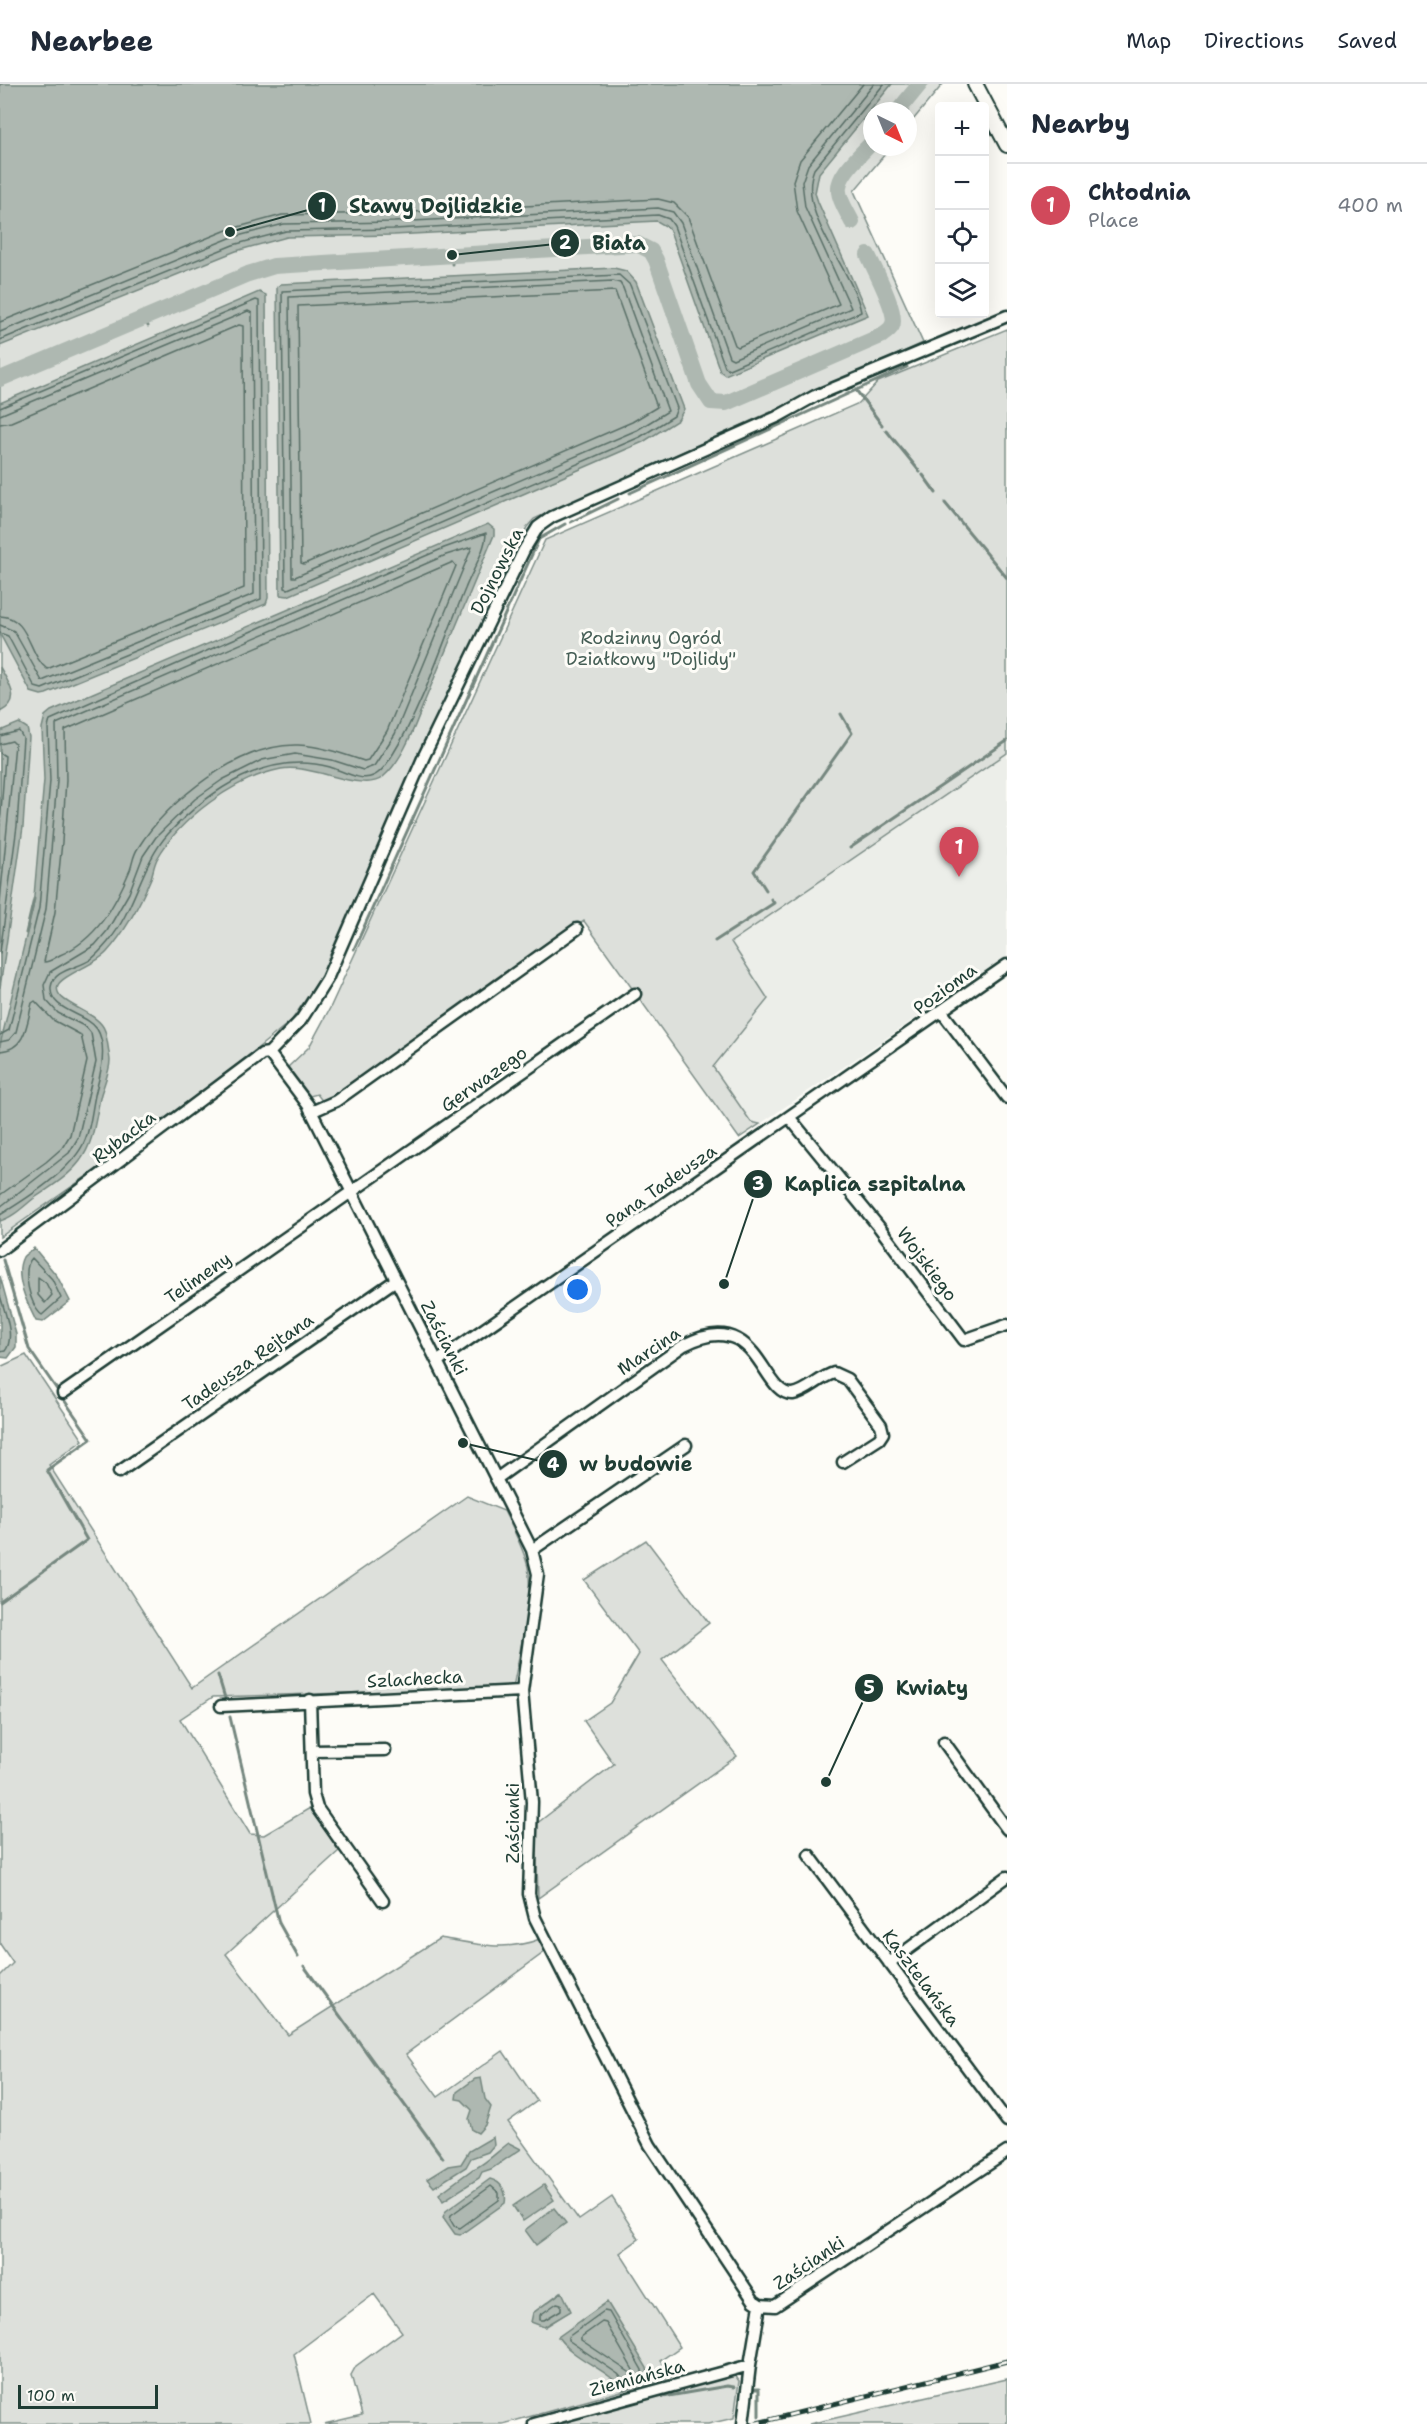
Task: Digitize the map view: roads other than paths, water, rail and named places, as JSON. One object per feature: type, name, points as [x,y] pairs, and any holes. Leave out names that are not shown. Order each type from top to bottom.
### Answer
[{"type":"street","points":[[975,84],[1007,145]]},
{"type":"street","name":"Dojnowska","points":[[269,1053],[301,1020],[327,979],[424,756],[524,550],[538,527],[552,517],[777,417],[815,396],[1007,316]]},
{"type":"street","points":[[311,1112],[336,1101],[577,929]]},
{"type":"street","name":"Pozioma","points":[[903,1040],[1007,965]]},
{"type":"street","name":"Gerwazego","points":[[352,1191],[635,994]]},
{"type":"street","points":[[942,1012],[1007,1098]]},
{"type":"street","name":"Pana Tadeusza","points":[[438,1361],[903,1040]]},
{"type":"street","name":"Zaścianki","points":[[269,1053],[311,1112],[532,1550],[538,1574],[522,1691],[532,1802],[530,1894],[535,1918],[650,2145],[749,2295],[760,2306],[775,2306],[1007,2152]]},
{"type":"street","name":"Rybacka","points":[[0,1250],[262,1054],[269,1053]]},
{"type":"street","name":"Wojskiego","points":[[789,1117],[879,1227],[964,1340],[1007,1325]]},
{"type":"street","name":"Telimeny","points":[[63,1393],[352,1191]]},
{"type":"street","name":"Tadeusza Rejtana","points":[[119,1472],[396,1280]]},
{"type":"street","name":"Marcina","points":[[496,1479],[684,1346],[696,1339],[715,1335],[728,1335],[742,1342],[757,1356],[780,1389],[787,1393],[800,1391],[834,1373],[847,1379],[881,1425],[883,1432],[879,1438],[843,1462]]},
{"type":"street","points":[[532,1550],[686,1445]]},
{"type":"street","name":"Szlachecka","points":[[222,1706],[522,1691]]},
{"type":"street","points":[[310,1700],[313,1794],[317,1808],[383,1901]]},
{"type":"street","points":[[944,1742],[1007,1829]]},
{"type":"street","points":[[312,1751],[385,1750]]},
{"type":"street","name":"Kasztelańska","points":[[809,1855],[1007,2121]]},
{"type":"street","points":[[889,1963],[1007,1877]]},
{"type":"street","points":[[743,2424],[760,2306]]},
{"type":"street","name":"Ziemiańska","points":[[534,2424],[750,2365]]},
{"type":"water","points":[[0,84],[892,84],[877,102],[863,102],[863,119],[819,173],[815,193],[868,315],[725,375],[720,371],[669,228],[657,221],[394,235],[287,237],[236,251],[0,346]]},
{"type":"water","points":[[614,268],[626,271],[636,282],[684,409],[678,420],[643,442],[288,596],[280,595],[277,287],[281,284]]},
{"type":"water","points":[[259,292],[266,295],[268,598],[266,604],[46,694],[31,692],[0,634],[0,403]]},
{"type":"water","points":[[488,524],[494,529],[494,535],[413,729],[403,751],[391,769],[383,777],[363,782],[307,770],[281,769],[245,781],[210,802],[194,815],[167,844],[157,859],[151,878],[132,917],[107,952],[96,961],[66,977],[58,985],[58,992],[62,997],[94,1018],[105,1031],[110,1060],[108,1073],[92,1137],[80,1161],[58,1182],[13,1215],[0,1221],[0,1045],[33,908],[44,780],[42,728],[45,716],[51,711]]},
{"type":"water","points":[[0,667],[10,686],[12,697],[7,708],[0,712]]},
{"type":"water","points":[[19,723],[27,728],[29,737],[23,827],[0,988],[0,731]]},
{"type":"water","points":[[34,1248],[57,1276],[70,1301],[43,1322],[36,1321],[26,1299],[20,1273],[23,1257]]},
{"type":"water","points":[[0,1276],[16,1334],[16,1347],[8,1358],[0,1357]]},
{"type":"water","points":[[481,2078],[485,2099],[491,2107],[485,2125],[478,2133],[472,2130],[469,2119],[472,2110],[462,2100],[456,2099],[457,2092],[475,2079]]},
{"type":"water","points":[[493,2137],[494,2145],[488,2152],[471,2158],[466,2167],[434,2187],[427,2179],[448,2166],[461,2164],[469,2151]]},
{"type":"water","points":[[509,2143],[521,2149],[491,2169],[482,2172],[479,2178],[443,2201],[439,2194]]},
{"type":"water","points":[[490,2179],[498,2182],[503,2188],[505,2203],[460,2235],[455,2234],[443,2217],[446,2211]]},
{"type":"water","points":[[544,2185],[554,2200],[523,2221],[513,2206]]},
{"type":"water","points":[[554,2208],[566,2223],[536,2245],[525,2230]]},
{"type":"water","points":[[562,2292],[571,2311],[544,2327],[531,2322],[533,2313]]},
{"type":"water","points":[[607,2302],[647,2368],[650,2383],[624,2390],[617,2382],[573,2352],[558,2337]]},
{"type":"waterway","points":[[905,102],[920,84]]},
{"type":"waterway","points":[[852,222],[841,200],[839,185],[845,172],[863,152]]},
{"type":"waterway","points":[[0,379],[248,274],[274,266],[637,244],[651,251],[656,260],[699,384],[711,402],[726,403],[881,336],[890,329],[893,320],[892,312],[868,255]]},
{"type":"waterway","points":[[452,255],[452,264]]},
{"type":"waterway","points":[[144,317],[148,326]]},
{"type":"waterway","points":[[630,493],[907,367]]},
{"type":"waterway","points":[[856,390],[882,425]]},
{"type":"waterway","points":[[886,430],[920,472]]},
{"type":"waterway","points":[[923,475],[936,493]]},
{"type":"waterway","points":[[571,522],[618,499]]},
{"type":"waterway","points":[[945,503],[1007,578]]},
{"type":"waterway","points":[[354,949],[539,539],[565,524]]},
{"type":"waterway","points":[[766,890],[754,871],[852,733],[841,714]]},
{"type":"waterway","points":[[850,848],[1007,741]]},
{"type":"waterway","points":[[26,933],[34,899]]},
{"type":"waterway","points":[[715,941],[774,903],[771,899]]},
{"type":"waterway","points":[[0,1602],[87,1540],[47,1470],[91,1439],[29,1349],[3,1260]]},
{"type":"waterway","points":[[218,1675],[225,1698]]},
{"type":"waterway","points":[[230,1717],[279,1923],[298,1957]]},
{"type":"waterway","points":[[304,1966],[443,2158]]},
{"type":"waterway","points":[[657,2393],[663,2397],[727,2386],[734,2387]]},
{"type":"waterway","points":[[755,2389],[759,2389],[759,2416]]},
{"type":"railway","points":[[753,2424],[1007,2361]]},
{"type":"place","name":"Stawy Dojlidzkie","points":[[230,232]]},
{"type":"place","name":"Biała","points":[[452,255]]},
{"type":"place","name":"Chłodnia","points":[[959,877]]},
{"type":"place","name":"Kaplica szpitalna","points":[[724,1284]]},
{"type":"place","name":"w budowie","points":[[463,1443]]},
{"type":"place","name":"Kwiaty","points":[[826,1782]]},
{"type":"park label","name":"Rodzinny Ogród Działkowy \"Dojlidy\"","points":[[651,648]]}]
